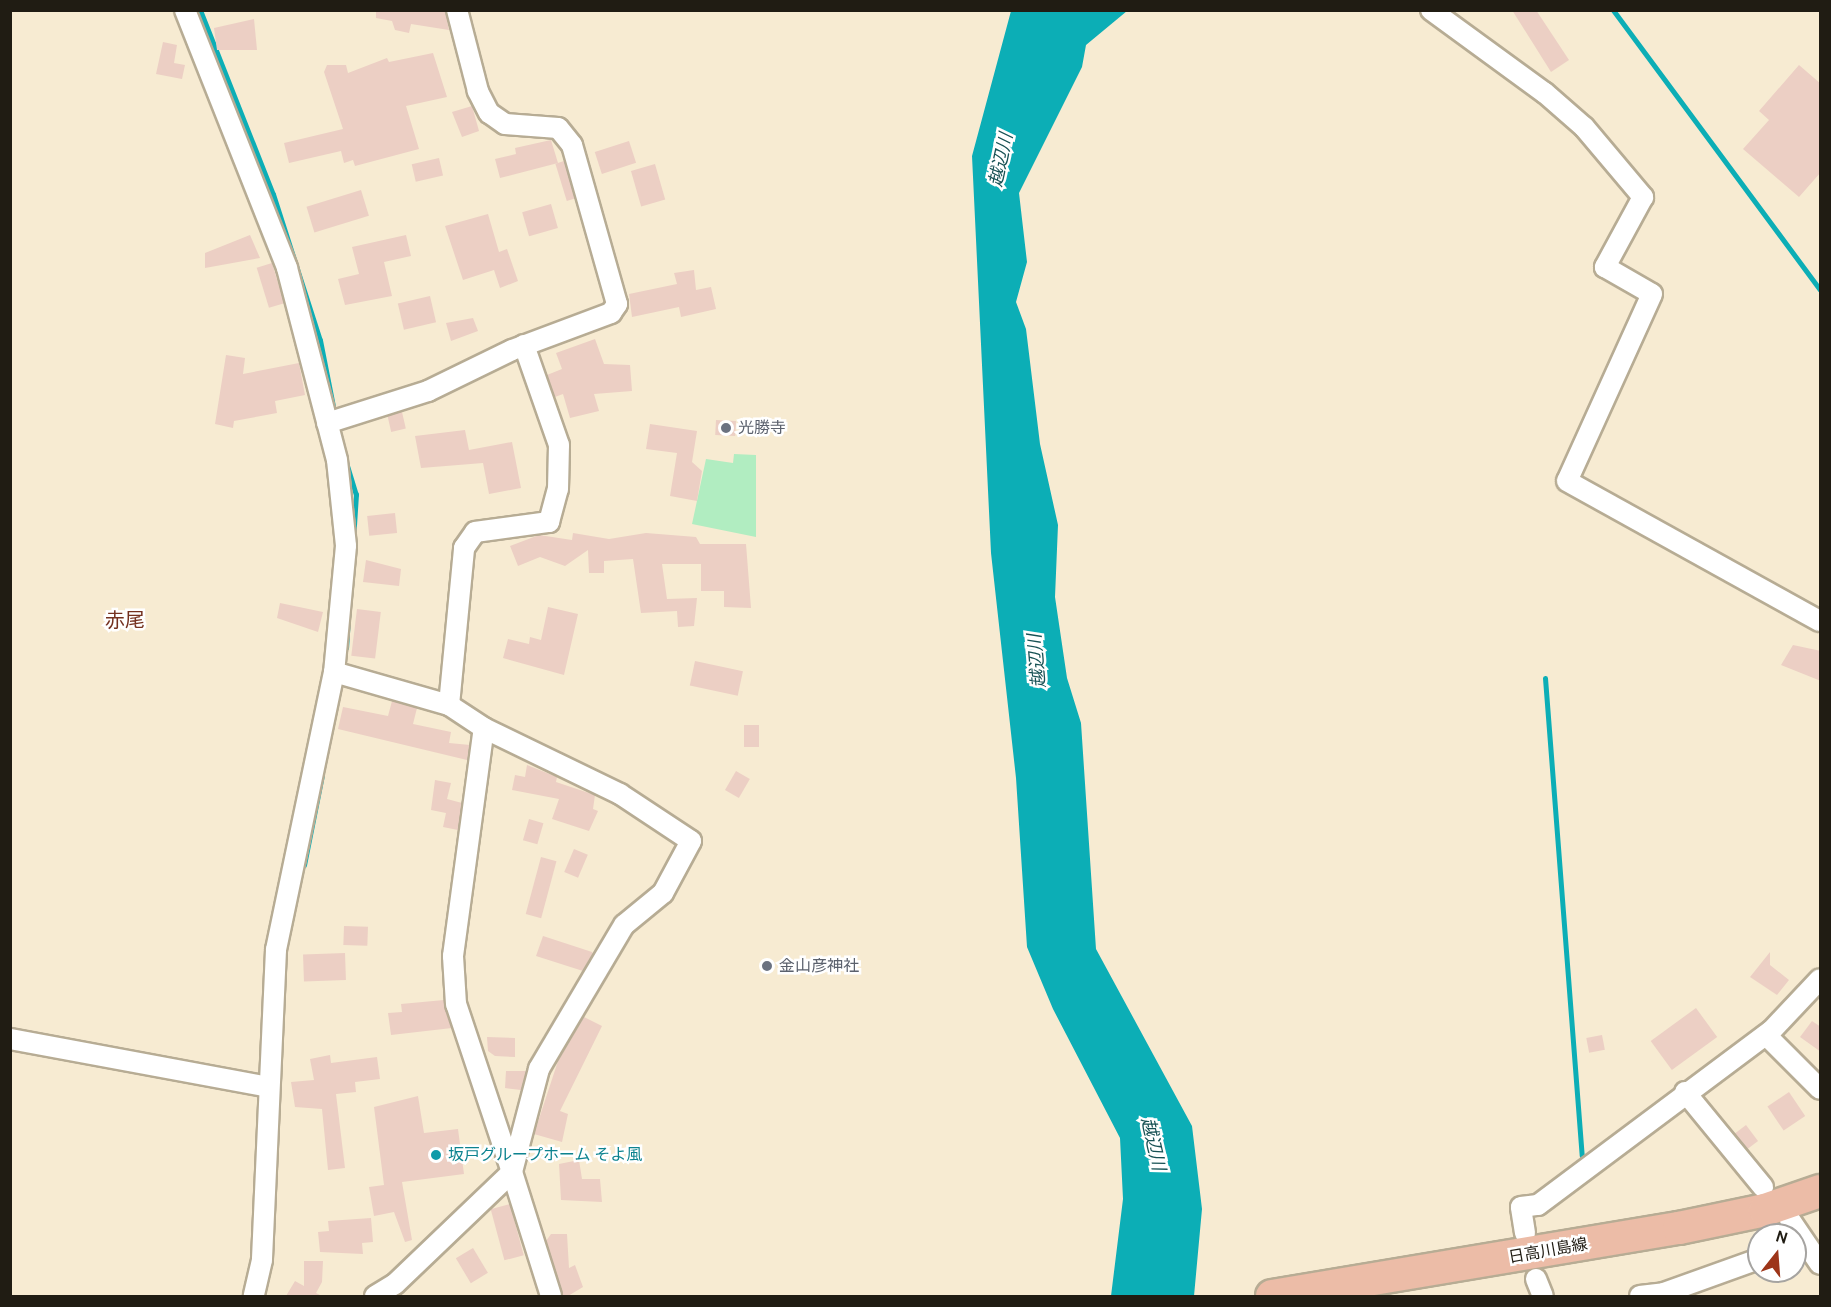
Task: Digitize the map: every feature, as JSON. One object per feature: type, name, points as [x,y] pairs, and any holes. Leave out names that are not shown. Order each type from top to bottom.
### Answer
[{"type":"main road","name":"日高川島線","points":[[1272,1296],[1730,1218],[1821,1191]]},
{"type":"street","points":[[186,10],[287,268],[333,421],[346,546],[334,672],[276,950],[262,1260],[254,1296]]},
{"type":"street","points":[[333,421],[429,391],[524,345],[611,314],[617,304],[572,145],[558,128],[505,124],[489,114],[478,91],[458,10]]},
{"type":"street","points":[[1431,10],[1537,86],[1584,127],[1643,197],[1605,267],[1652,294],[1567,481],[1821,621]]},
{"type":"street","points":[[449,705],[464,548],[475,531],[549,522],[558,489],[559,445],[524,345]]},
{"type":"street","points":[[334,672],[449,705],[484,728],[620,794],[691,841],[663,893],[624,925],[569,1014],[539,1069],[512,1172],[395,1284],[375,1296]]},
{"type":"street","points":[[484,728],[453,956],[456,1004],[551,1296]]},
{"type":"street","points":[[1526,1233],[1521,1207],[1538,1205],[1685,1092],[1766,1035],[1821,980]]},
{"type":"street","points":[[1766,1035],[1821,1089]]},
{"type":"street","points":[[10,1039],[269,1087]]},
{"type":"street","points":[[1685,1092],[1763,1187]]},
{"type":"street","points":[[1790,1220],[1793,1223]]},
{"type":"street","points":[[1807,1237],[1821,1264]]},
{"type":"street","points":[[1640,1296],[1665,1295],[1747,1263]]},
{"type":"green space","points":[[734,454],[756,455],[756,537],[692,524],[706,459],[733,463]]},
{"type":"water","name":"越辺川","points":[[1011,11],[1127,11],[1086,45],[1082,67],[1019,193],[1027,262],[1016,302],[1026,329],[1040,444],[1058,525],[1055,597],[1067,678],[1081,723],[1096,949],[1192,1126],[1202,1209],[1194,1296],[1111,1296],[1123,1199],[1120,1138],[1053,1009],[1027,947],[1016,778],[991,553],[972,156]]},
{"type":"building","points":[[376,10],[445,10],[449,30],[411,24],[409,33],[395,30],[392,21],[376,18]]},
{"type":"building","points":[[1512,10],[1536,10],[1569,60],[1551,72]]},
{"type":"building","points":[[254,19],[257,50],[217,50],[214,28]]},
{"type":"building","points":[[163,42],[177,45],[174,63],[185,65],[182,79],[156,74]]},
{"type":"building","points":[[433,53],[447,97],[406,106],[419,149],[355,166],[353,160],[344,163],[341,151],[289,163],[284,143],[343,129],[324,72],[327,65],[346,65],[348,73],[387,58],[389,62]]},
{"type":"building","points":[[1799,65],[1821,84],[1821,172],[1799,197],[1743,149],[1769,120],[1759,111]]},
{"type":"building","points":[[472,106],[479,131],[462,137],[452,112]]},
{"type":"building","points":[[551,140],[558,163],[500,178],[495,159],[516,154],[515,148]]},
{"type":"building","points":[[629,141],[636,163],[602,174],[595,152]]},
{"type":"building","points":[[439,158],[443,176],[416,182],[412,164]]},
{"type":"building","points":[[564,161],[575,198],[567,201],[555,164]]},
{"type":"building","points":[[655,164],[665,200],[641,206],[631,171]]},
{"type":"building","points":[[361,190],[369,216],[314,232],[306,207]]},
{"type":"building","points":[[551,204],[558,228],[529,236],[522,212]]},
{"type":"building","points":[[488,214],[499,252],[507,249],[518,281],[500,288],[494,270],[463,280],[445,226]]},
{"type":"building","points":[[250,235],[260,258],[205,268],[205,253]]},
{"type":"building","points":[[406,235],[411,256],[384,262],[392,296],[345,305],[338,279],[359,274],[352,247]]},
{"type":"building","points":[[272,263],[284,303],[269,308],[257,268]]},
{"type":"building","points":[[694,270],[696,290],[711,287],[716,309],[681,317],[679,307],[632,317],[629,294],[677,284],[674,273]]},
{"type":"building","points":[[430,296],[436,322],[404,330],[398,303]]},
{"type":"building","points":[[473,318],[478,331],[451,341],[446,323]]},
{"type":"building","points":[[595,339],[604,364],[630,365],[632,391],[594,394],[599,411],[570,418],[563,394],[555,397],[547,375],[562,369],[556,353]]},
{"type":"building","points":[[226,355],[245,358],[243,374],[299,363],[305,395],[275,401],[277,413],[234,421],[233,428],[215,424]]},
{"type":"building","points":[[402,412],[406,429],[391,432],[387,415]]},
{"type":"building","name":"光勝寺","points":[[716,420],[736,421],[735,436],[715,435]]},
{"type":"building","points":[[650,424],[697,431],[692,462],[702,471],[697,501],[670,496],[677,453],[646,449]]},
{"type":"building","points":[[465,430],[469,450],[512,442],[521,488],[489,494],[483,463],[421,468],[415,436]]},
{"type":"building","points":[[395,513],[397,533],[369,536],[367,516]]},
{"type":"building","points":[[573,533],[609,539],[646,533],[696,537],[700,544],[746,544],[751,608],[724,607],[724,591],[701,591],[701,564],[662,564],[667,599],[697,598],[694,626],[678,627],[677,611],[641,613],[633,559],[604,561],[604,573],[589,573],[588,550],[565,566],[540,557],[518,566],[510,546],[539,535],[572,540]]},
{"type":"building","points":[[366,560],[401,569],[399,586],[363,582]]},
{"type":"building","points":[[280,603],[323,612],[318,632],[277,618]]},
{"type":"building","points":[[548,607],[578,614],[564,675],[503,658],[508,639],[529,644],[530,637],[541,640]]},
{"type":"building","points":[[357,609],[381,612],[375,659],[351,656]]},
{"type":"building","points":[[1793,645],[1821,651],[1821,681],[1781,665]]},
{"type":"building","points":[[695,661],[743,671],[738,696],[690,685]]},
{"type":"building","points":[[392,701],[417,708],[413,724],[451,732],[449,743],[470,745],[467,760],[338,729],[343,707],[388,716]]},
{"type":"building","points":[[744,725],[759,725],[759,747],[744,747]]},
{"type":"building","points":[[527,765],[557,777],[556,782],[595,795],[593,809],[598,811],[589,831],[552,819],[559,799],[512,790],[515,775],[525,777]]},
{"type":"building","points":[[736,771],[750,779],[739,798],[725,790]]},
{"type":"building","points":[[435,780],[451,783],[447,799],[462,803],[458,830],[443,827],[446,813],[431,810]]},
{"type":"building","points":[[529,819],[543,823],[537,844],[523,840]]},
{"type":"building","points":[[574,849],[588,855],[578,878],[564,872]]},
{"type":"building","points":[[541,857],[556,861],[541,918],[526,914]]},
{"type":"building","points":[[344,926],[368,927],[367,946],[343,945]]},
{"type":"building","points":[[543,936],[592,952],[583,971],[536,956]]},
{"type":"building","points":[[1770,952],[1770,965],[1789,980],[1777,995],[1750,977]]},
{"type":"building","points":[[345,953],[346,980],[304,981],[303,954]]},
{"type":"building","points":[[444,1000],[452,1028],[391,1035],[388,1013],[402,1012],[401,1004]]},
{"type":"building","points":[[1696,1008],[1717,1037],[1672,1070],[1651,1041]]},
{"type":"building","points":[[584,1017],[602,1026],[560,1111],[568,1114],[562,1142],[534,1134],[558,1061]]},
{"type":"building","points":[[1812,1021],[1821,1027],[1821,1052],[1800,1037]]},
{"type":"building","points":[[1602,1035],[1605,1050],[1589,1053],[1586,1038]]},
{"type":"building","points":[[487,1037],[515,1038],[515,1057],[495,1056],[488,1051]]},
{"type":"building","points":[[330,1055],[331,1063],[377,1057],[380,1079],[355,1082],[356,1092],[336,1094],[345,1168],[328,1170],[322,1109],[295,1107],[291,1082],[314,1080],[310,1059]]},
{"type":"building","points":[[506,1071],[526,1071],[521,1090],[505,1088]]},
{"type":"building","points":[[1789,1092],[1805,1116],[1784,1131],[1767,1107]]},
{"type":"building","points":[[418,1096],[424,1133],[458,1129],[464,1174],[402,1182],[412,1240],[405,1242],[394,1212],[374,1216],[369,1187],[384,1185],[374,1107]]},
{"type":"building","points":[[1746,1125],[1758,1141],[1747,1149],[1735,1133]]},
{"type":"building","points":[[579,1160],[582,1179],[600,1179],[602,1202],[561,1200],[559,1164]]},
{"type":"building","points":[[510,1204],[524,1255],[504,1260],[491,1209]]},
{"type":"building","points":[[371,1218],[373,1242],[362,1243],[363,1254],[320,1252],[318,1232],[329,1231],[328,1221]]},
{"type":"building","points":[[551,1234],[567,1234],[569,1268],[575,1265],[583,1287],[568,1296],[563,1296],[546,1241]]},
{"type":"building","points":[[473,1248],[488,1273],[471,1283],[456,1258]]},
{"type":"building","points":[[304,1261],[323,1261],[322,1282],[316,1293],[322,1296],[286,1296],[295,1281],[304,1286]]},
{"type":"waterway","points":[[200,10],[273,194],[320,340],[333,406]]},
{"type":"waterway","points":[[1613,10],[1820,290]]},
{"type":"waterway","points":[[345,459],[356,494],[346,648]]},
{"type":"waterway","points":[[1545,678],[1582,1156]]},
{"type":"waterway","points":[[304,865],[322,775]]},
{"type":"place","name":"光勝寺","points":[[726,428]]},
{"type":"place","name":"金山彦神社","points":[[767,966]]},
{"type":"place","name":"坂戸グループホーム そよ風","points":[[436,1155]]},
{"type":"district","name":"赤尾","points":[[125,620]]}]
